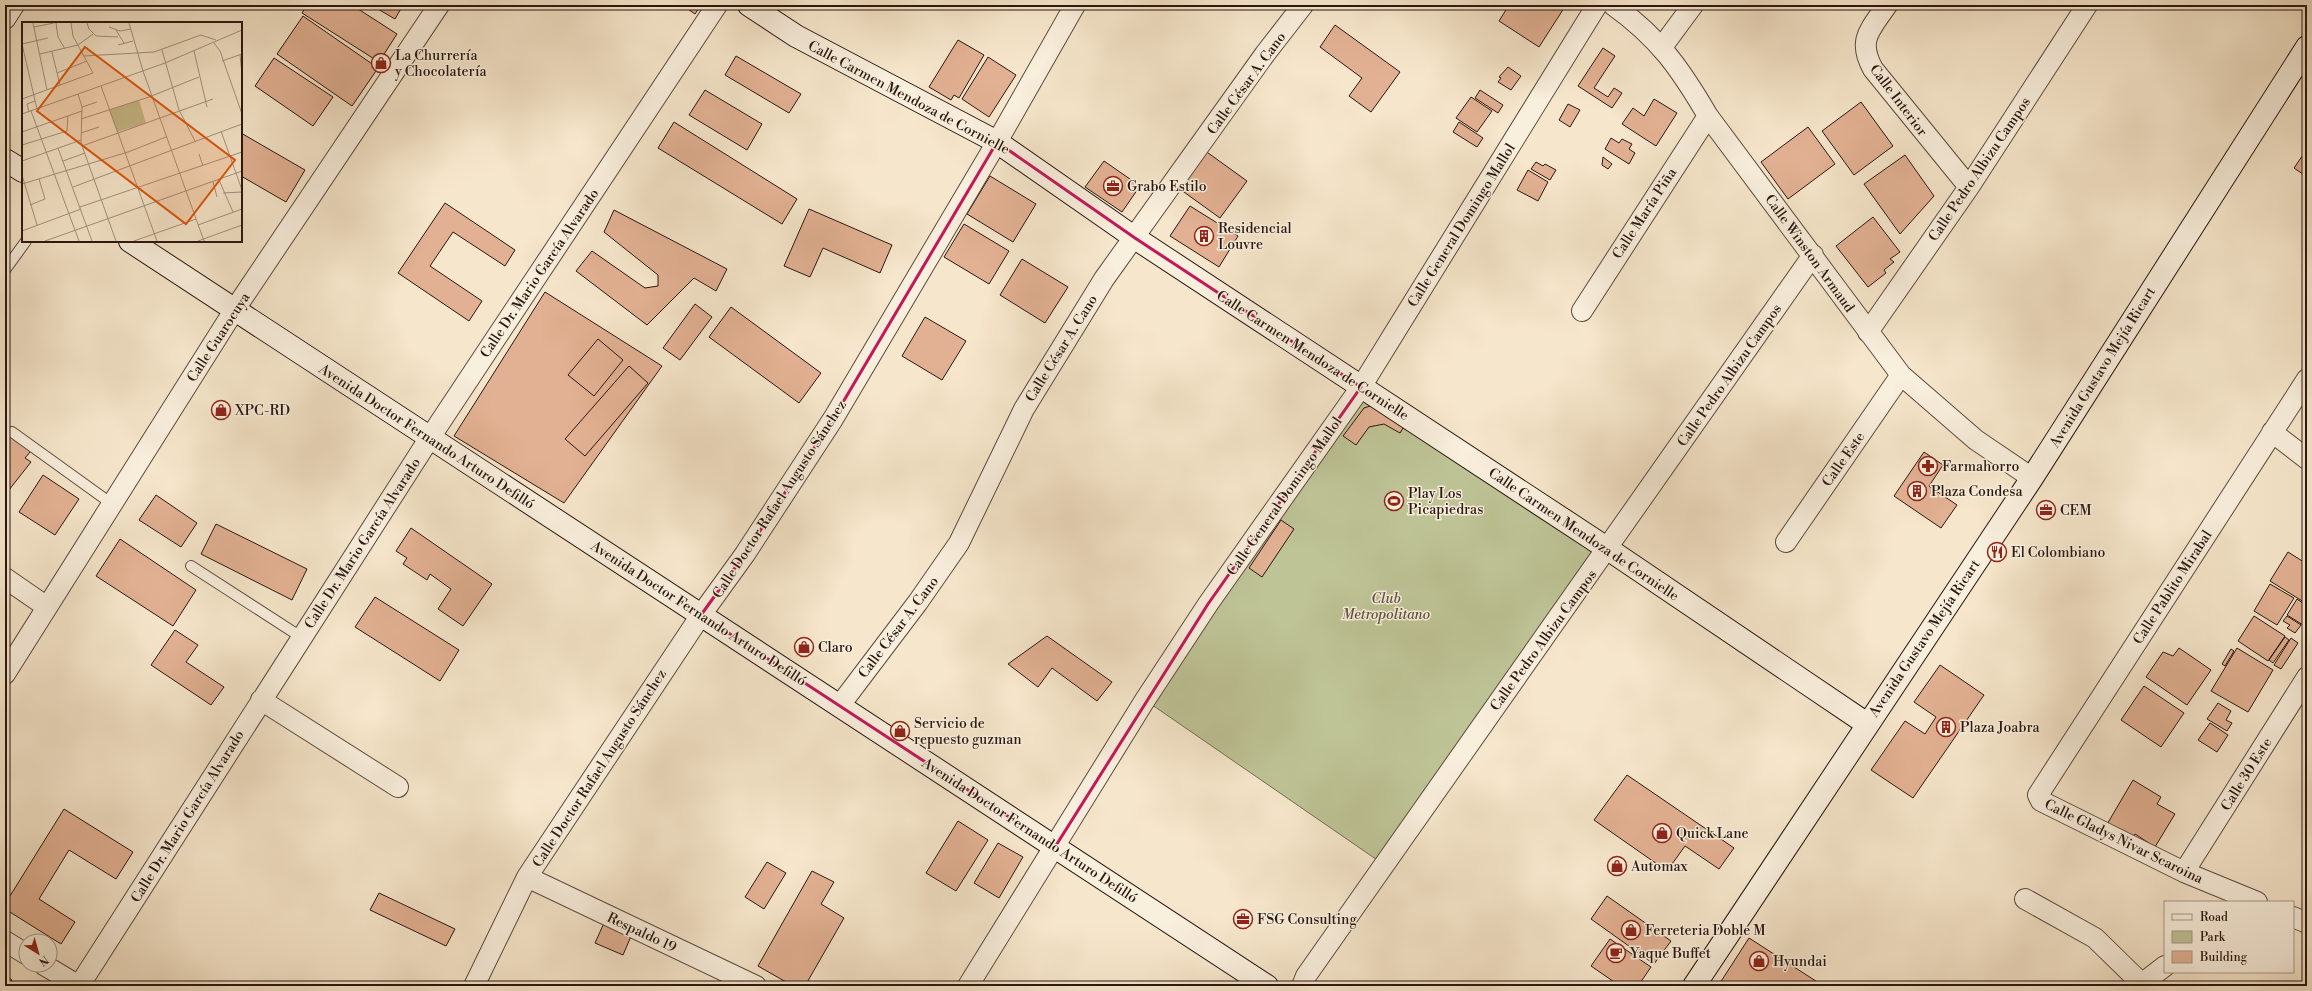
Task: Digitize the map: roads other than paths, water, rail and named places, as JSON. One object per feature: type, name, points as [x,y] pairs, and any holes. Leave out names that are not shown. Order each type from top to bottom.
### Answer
[{"type":"street","points":[[5,18],[14,5]]},
{"type":"street","name":"Calle Guarocuya","points":[[5,674],[235,309],[439,5]]},
{"type":"street","name":"Calle Dr. Mario García Alvarado","points":[[79,986],[429,439],[717,5]]},
{"type":"street","name":"Calle Carmen Mendoza de Cornielle","points":[[749,5],[796,36],[997,142],[1135,238],[1608,549],[1867,724]]},
{"type":"street","name":"Calle Doctor Rafael Augusto Sánchez","points":[[474,986],[527,877],[701,615],[745,554],[833,419],[997,142],[1075,5]]},
{"type":"street","name":"Calle César A. Cano","points":[[840,705],[946,564],[959,543],[1024,409],[1104,278],[1135,238],[1265,54],[1303,5]]},
{"type":"street","name":"Calle General Domingo Mallol","points":[[968,986],[1145,700],[1208,604],[1361,387],[1597,5]]},
{"type":"street","name":"Calle Winston Armaud","points":[[1613,5],[1636,21],[1662,47],[1686,78],[1708,116],[1813,255],[1900,376],[1976,440],[2032,478]]},
{"type":"street","points":[[1662,47],[1692,5]]},
{"type":"street","name":"Calle Interior","points":[[1886,5],[1869,31],[1865,45],[1865,55],[1873,69],[1969,187]]},
{"type":"street","name":"Calle Pedro Albizu Campos","points":[[1868,332],[1969,187],[2087,5]]},
{"type":"street","name":"Avenida Gustavo Mejía Ricart","points":[[1694,986],[2032,478],[2307,47]]},
{"type":"street","name":"Calle María Piña","points":[[1582,311],[1708,116]]},
{"type":"street","points":[[5,160],[22,170]]},
{"type":"street","name":"Avenida Doctor Fernando Arturo Defilló","points":[[132,242],[235,309],[429,439],[840,705],[1267,986]]},
{"type":"street","name":"Calle Pedro Albizu Campos","points":[[1302,986],[1306,976],[1383,864],[1608,549],[1813,255]]},
{"type":"street","name":"Calle Este","points":[[1786,542],[1900,376]]},
{"type":"street","name":"Calle Pablito Mirabal","points":[[2038,795],[2307,379]]},
{"type":"street","points":[[2272,432],[2307,459]]},
{"type":"street","points":[[5,578],[47,607]]},
{"type":"street","name":"Calle 30 Este","points":[[2184,872],[2307,676]]},
{"type":"street","points":[[261,700],[398,787]]},
{"type":"street","name":"Calle Gladys Nivar Scaroina","points":[[2038,795],[2041,801],[2184,872],[2251,901]]},
{"type":"street","name":"Respaldo 19","points":[[527,877],[756,986]]},
{"type":"street","points":[[2024,899],[2095,938],[2140,985],[2164,967]]},
{"type":"street","points":[[2294,917],[2307,923]]},
{"type":"street","points":[[5,942],[18,949]]},
{"type":"street","points":[[57,973],[79,986]]},
{"type":"lane","points":[[5,270],[25,242]]},
{"type":"lane","points":[[12,432],[112,504]]},
{"type":"lane","points":[[191,566],[301,637]]},
{"type":"place","name":"La Churrería y Chocolatería","points":[[381,63]]},
{"type":"place","name":"Grabo Estilo","points":[[1113,186]]},
{"type":"place","name":"Residencial Louvre","points":[[1204,236]]},
{"type":"place","name":"XPC-RD","points":[[221,410]]},
{"type":"place","name":"Farmahorro","points":[[1928,466]]},
{"type":"place","name":"Plaza Condesa","points":[[1917,491]]},
{"type":"place","name":"Play Los Picapiedras","points":[[1394,501]]},
{"type":"place","name":"CEM","points":[[2046,510]]},
{"type":"place","name":"El Colombiano","points":[[1997,552]]},
{"type":"place","name":"Claro","points":[[804,647]]},
{"type":"place","name":"Plaza Joabra","points":[[1946,727]]},
{"type":"place","name":"Servicio de repuesto guzman","points":[[900,731]]},
{"type":"place","name":"Quick Lane","points":[[1662,833]]},
{"type":"place","name":"Automax","points":[[1617,866]]},
{"type":"place","name":"FSG Consulting","points":[[1243,919]]},
{"type":"place","name":"Ferreteria Doble M","points":[[1631,930]]},
{"type":"place","name":"Yaque Buffet","points":[[1616,953]]},
{"type":"place","name":"Hyundai","points":[[1759,961]]},
{"type":"park label","name":"Club Metropolitano","points":[[1386,606]]}]
